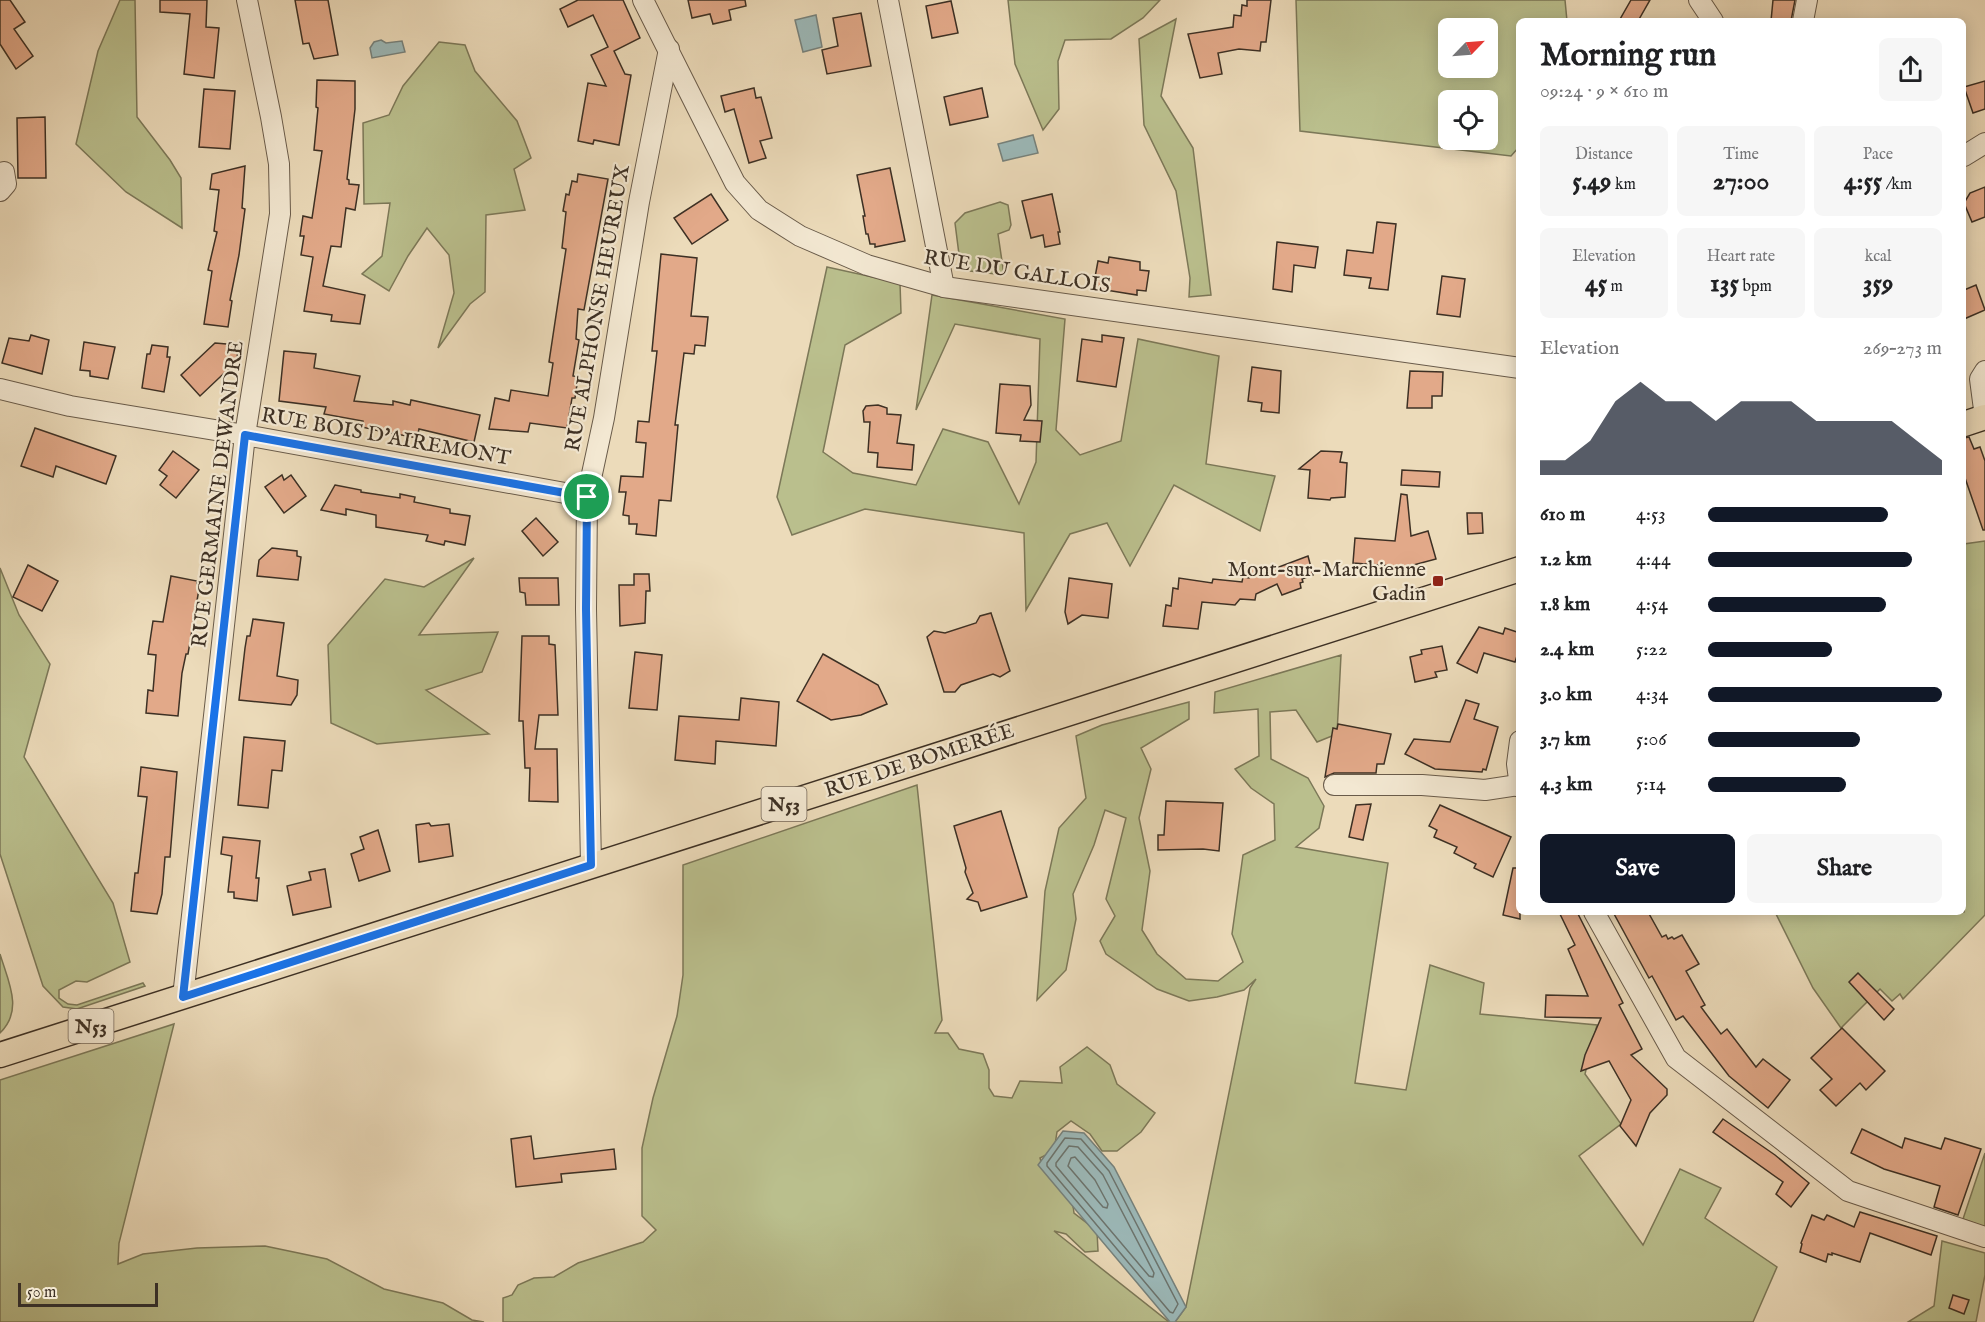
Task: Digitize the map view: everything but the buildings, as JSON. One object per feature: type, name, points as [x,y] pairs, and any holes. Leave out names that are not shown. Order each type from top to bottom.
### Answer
[{"type":"main road","points":[[1966,423],[1985,417]]},
{"type":"main road","name":"RUE DE BOMERÉE","points":[[183,997],[1516,570]]},
{"type":"main road","name":"N53","points":[[0,1055],[183,997]]},
{"type":"street","name":"RUE GERMAINE DEWANDRE","points":[[183,997],[245,435],[280,214],[279,164],[247,0]]},
{"type":"street","name":"RUE DU GALLOIS","points":[[643,0],[735,183],[759,210],[800,236],[867,265],[944,287],[1516,367]]},
{"type":"street","points":[[888,0],[944,287]]},
{"type":"street","points":[[1699,0],[1711,18]]},
{"type":"street","points":[[1804,18],[1807,0]]},
{"type":"street","name":"RUE ALPHONSE HEUREUX","points":[[591,865],[586,609],[587,497],[604,418],[639,202],[669,49]]},
{"type":"street","points":[[1966,155],[1985,143]]},
{"type":"street","points":[[1985,371],[1980,379],[1985,417]]},
{"type":"street","name":"RUE BOIS D'AIREMONT","points":[[0,389],[70,406],[587,497]]},
{"type":"street","points":[[1334,785],[1422,785],[1485,790],[1516,786]]},
{"type":"street","points":[[1596,915],[1676,1058],[1848,1191],[1985,1237]]},
{"type":"green space","points":[[120,0],[135,0],[137,117],[181,178],[182,228],[126,192],[76,144],[98,51]]},
{"type":"green space","points":[[1008,0],[1160,0],[1143,18],[1111,39],[1065,40],[1058,61],[1059,109],[1043,130],[1015,64]]},
{"type":"green space","points":[[1296,0],[1565,0],[1567,18],[1516,18],[1516,150],[1511,156],[1460,150],[1498,150],[1498,90],[1438,90],[1438,147],[1300,131]]},
{"type":"green space","points":[[1176,19],[1161,96],[1193,148],[1211,295],[1189,297],[1190,278],[1176,191],[1144,125],[1139,39]]},
{"type":"green space","points":[[439,42],[465,45],[475,71],[517,121],[531,158],[514,169],[525,210],[486,215],[485,292],[470,304],[438,348],[454,293],[449,255],[427,228],[408,256],[389,291],[362,274],[382,256],[390,203],[364,204],[363,123],[389,115],[403,86]]},
{"type":"green space","points":[[1000,202],[1008,205],[1011,225],[1009,230],[998,234],[1004,275],[961,270],[955,223],[965,213]]},
{"type":"green space","points":[[827,267],[900,283],[901,313],[845,345],[823,452],[853,473],[916,485],[943,429],[988,442],[1019,504],[1036,462],[1040,339],[955,324],[916,410],[932,295],[1065,319],[1056,430],[1080,455],[1121,441],[1138,339],[1219,356],[1206,464],[1275,476],[1260,531],[1174,485],[1130,566],[1107,523],[1070,534],[1026,610],[1024,533],[865,509],[792,535],[777,497]]},
{"type":"green space","points":[[1985,541],[1985,915],[1903,999],[1900,994],[1892,1001],[1880,989],[1841,1028],[1813,988],[1776,915],[1966,915],[1966,544]]},
{"type":"green space","points":[[474,558],[419,635],[498,632],[482,672],[426,690],[489,734],[377,744],[331,723],[328,645],[385,579],[424,587]]},
{"type":"green space","points":[[0,568],[19,615],[50,664],[24,757],[113,903],[130,962],[87,982],[76,981],[59,990],[59,998],[68,1004],[77,1005],[143,983],[145,986],[77,1009],[63,1007],[43,986],[0,854]]},
{"type":"green space","points":[[1341,655],[1337,734],[1317,742],[1296,710],[1270,712],[1271,759],[1308,778],[1324,806],[1319,828],[1296,847],[1388,863],[1355,1083],[1406,1090],[1430,965],[1484,983],[1480,1014],[1597,1025],[1585,1074],[1621,1124],[1579,1156],[1643,1245],[1680,1169],[1721,1188],[1705,1218],[1777,1267],[1753,1322],[1175,1322],[1186,1307],[1250,988],[1256,979],[1244,990],[1189,1001],[1157,989],[1106,954],[1100,941],[1115,916],[1106,899],[1126,818],[1105,810],[1094,845],[1073,894],[1076,919],[1066,970],[1037,1000],[1045,891],[1059,828],[1086,798],[1076,736],[1102,725],[1189,702],[1189,719],[1141,748],[1151,769],[1139,818],[1150,871],[1142,930],[1157,954],[1186,979],[1218,981],[1243,962],[1232,934],[1243,855],[1275,840],[1274,804],[1251,788],[1235,769],[1259,756],[1258,709],[1214,713],[1215,692]]},
{"type":"green space","points":[[917,785],[942,1020],[935,1033],[948,1033],[959,1049],[983,1054],[989,1070],[989,1088],[994,1096],[1012,1098],[1020,1081],[1062,1083],[1060,1067],[1087,1047],[1110,1065],[1117,1084],[1155,1113],[1141,1132],[1117,1151],[1102,1151],[1090,1134],[1071,1121],[1057,1132],[1054,1151],[1040,1158],[1048,1174],[1069,1197],[1074,1213],[1097,1231],[1098,1251],[1085,1252],[1066,1234],[1054,1231],[1169,1322],[503,1322],[503,1298],[512,1295],[518,1285],[534,1278],[554,1277],[578,1263],[643,1242],[656,1230],[642,1216],[642,1148],[653,1098],[677,1016],[683,975],[683,865]]},
{"type":"green space","points":[[0,954],[10,985],[13,1005],[7,1024],[0,1033]]},
{"type":"green space","points":[[174,1024],[119,1243],[118,1264],[143,1254],[197,1248],[265,1246],[327,1259],[384,1289],[443,1303],[472,1320],[484,1322],[0,1322],[0,1080]]},
{"type":"green space","points":[[1985,1153],[1985,1227],[1963,1219]]},
{"type":"green space","points":[[1942,1241],[1985,1253],[1985,1275],[1976,1322],[1908,1322],[1934,1306]]},
{"type":"water","points":[[816,15],[822,47],[803,52],[795,20]]},
{"type":"water","points":[[381,40],[386,43],[402,41],[405,52],[372,58],[370,48],[374,42]]},
{"type":"water","points":[[1033,135],[1038,153],[1003,161],[998,144]]},
{"type":"water","points":[[1063,1131],[1084,1133],[1114,1167],[1186,1307],[1175,1322],[1170,1322],[1038,1165]]},
{"type":"place","name":"Mont-sur-Marchienne Gadin","points":[[1438,581]]},
{"type":"route","points":[[245,435],[587,497],[586,609],[591,865],[183,997],[245,435]]}]
